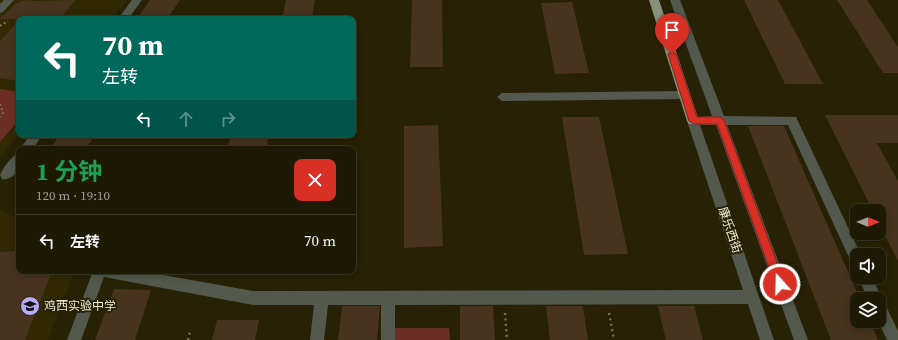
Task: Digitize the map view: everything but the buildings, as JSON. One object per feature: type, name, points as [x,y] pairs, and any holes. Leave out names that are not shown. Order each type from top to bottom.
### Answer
[{"type":"main road","points":[[654,0],[694,121]]},
{"type":"street","points":[[0,10],[9,0]]},
{"type":"street","points":[[125,16],[137,0]]},
{"type":"street","points":[[675,0],[801,340]]},
{"type":"street","points":[[502,97],[685,95]]},
{"type":"street","points":[[694,121],[792,120],[851,248]]},
{"type":"street","name":"康乐西街","points":[[694,121],[767,340]]},
{"type":"street","points":[[6,175],[16,162]]},
{"type":"street","points":[[74,340],[99,274]]},
{"type":"street","points":[[122,274],[254,298],[753,297]]},
{"type":"street","points":[[317,340],[322,298]]},
{"type":"street","points":[[388,298],[388,340]]},
{"type":"street","points":[[886,322],[894,340]]},
{"type":"path","points":[[0,26],[11,19]]},
{"type":"path","points":[[0,104],[3,113],[0,117]]},
{"type":"path","points":[[504,297],[507,340]]},
{"type":"path","points":[[606,297],[614,340]]},
{"type":"path","points":[[188,340],[190,332]]},
{"type":"shaded area","points":[[0,0],[127,0],[114,16],[16,16],[16,138],[0,158]]},
{"type":"shaded area","points":[[0,89],[16,92],[16,123],[0,142]]},
{"type":"shaded area","name":"鸡西实验中学","points":[[0,209],[16,218],[16,274],[73,274],[48,340],[0,340]]},
{"type":"shaded area","points":[[394,328],[449,328],[450,340],[393,340]]},
{"type":"place","name":"鸡西实验中学","points":[[30,306]]},
{"type":"route","points":[[672,54],[694,121],[720,120],[780,284]]}]
